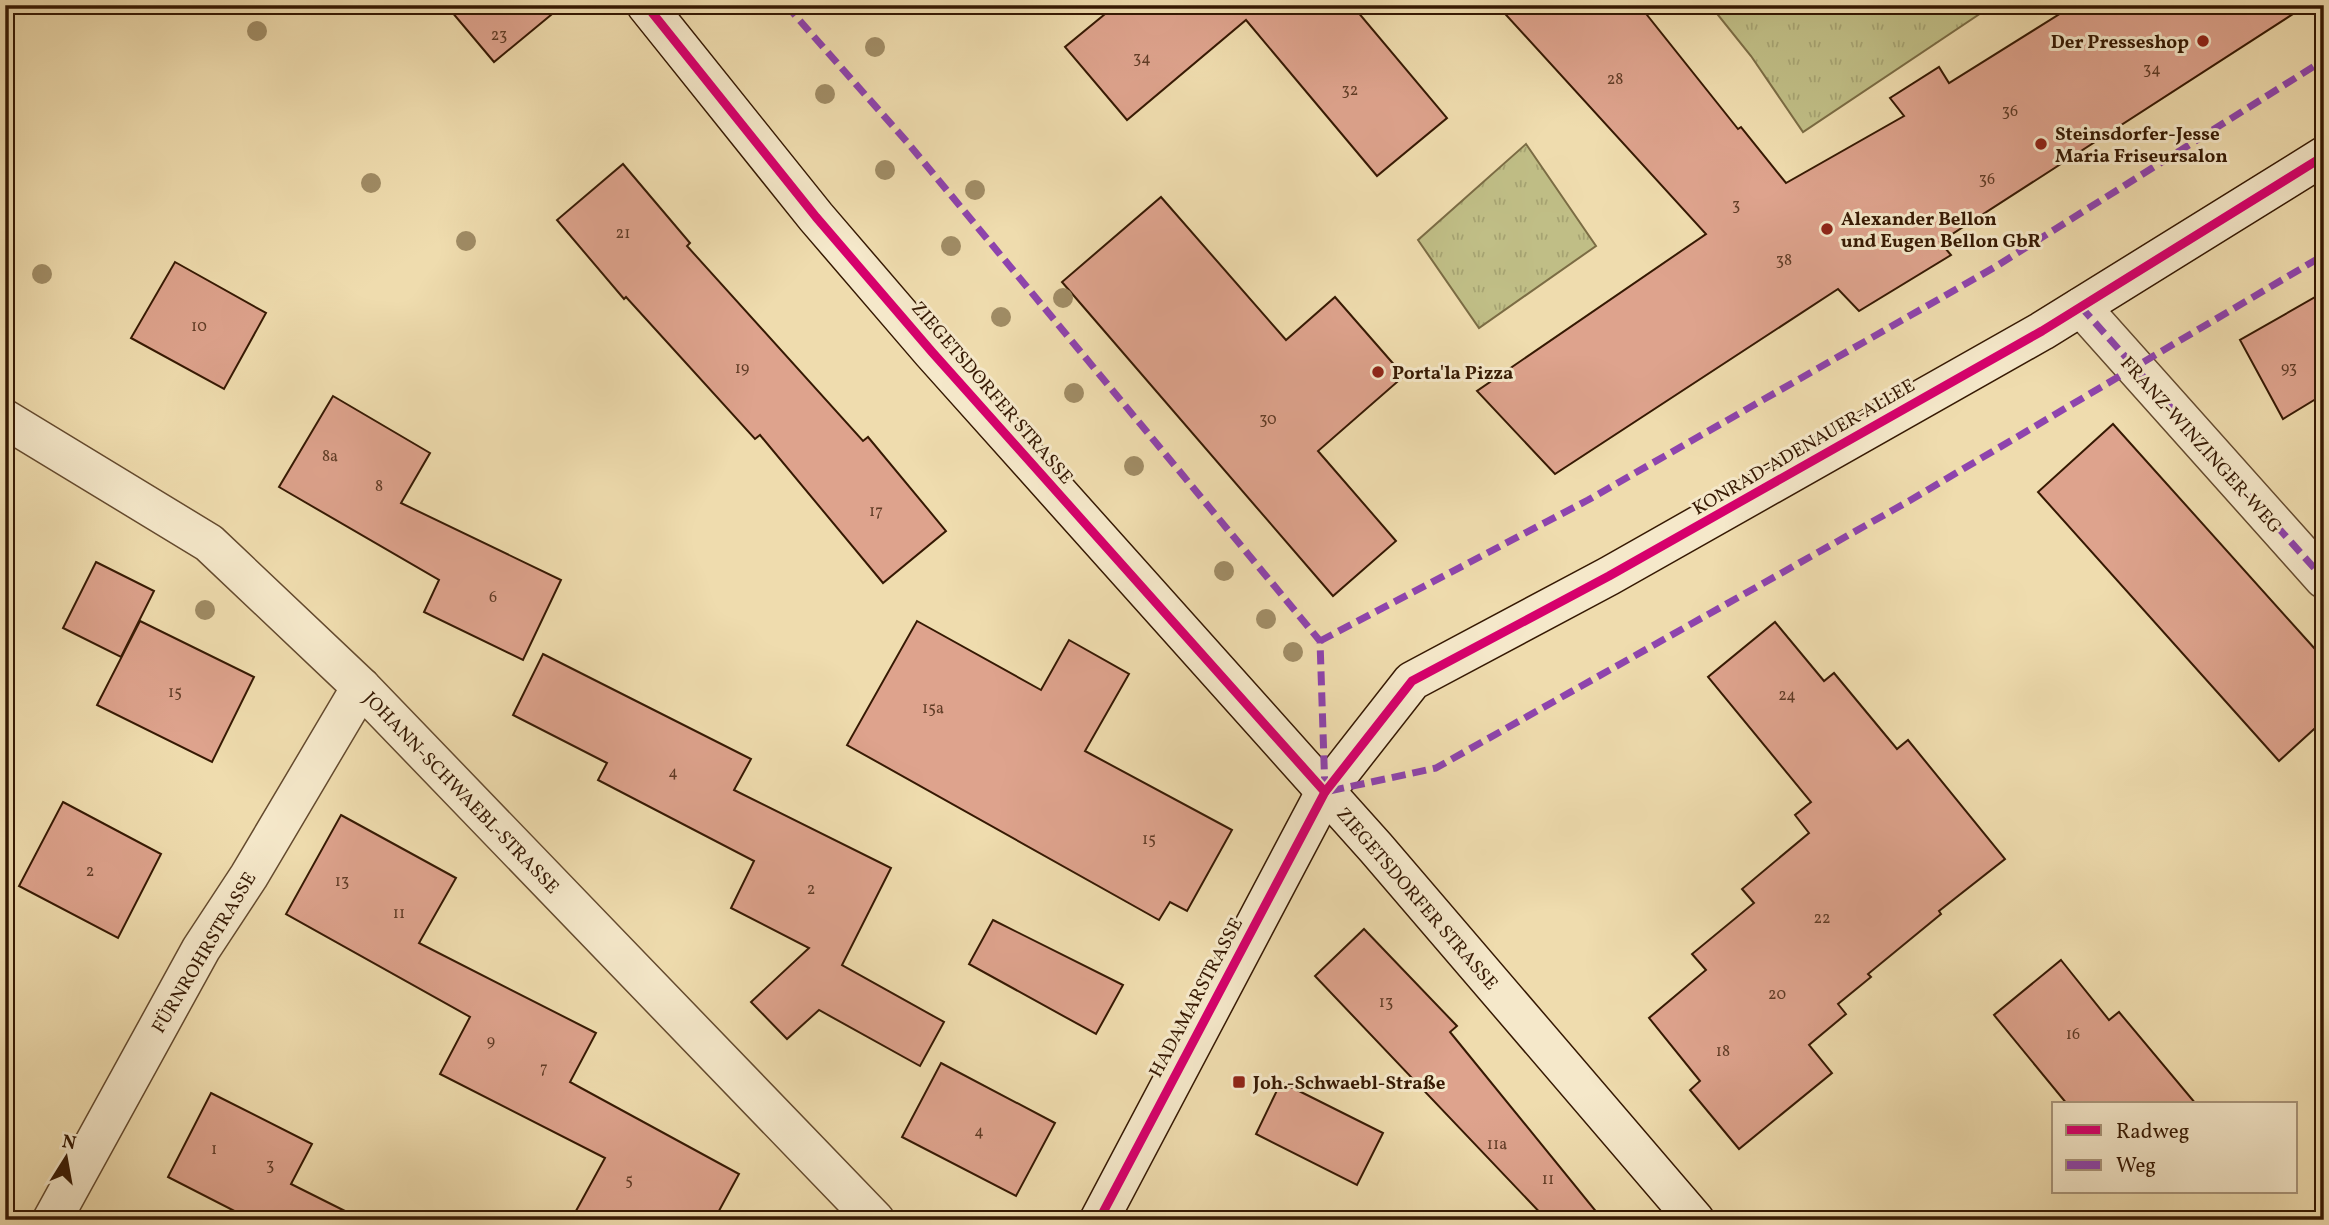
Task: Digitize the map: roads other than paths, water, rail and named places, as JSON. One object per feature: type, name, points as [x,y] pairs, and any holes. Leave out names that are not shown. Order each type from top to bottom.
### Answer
[{"type":"street","name":"ZIEGETSDORFER STRASSE","points":[[646,5],[816,217],[932,352],[1325,792],[1695,1220]]},
{"type":"street","name":"KONRAD-ADENAUER-ALLEE","points":[[1325,792],[1412,681],[1621,569],[2081,307],[2324,156]]},
{"type":"street","name":"FRANZ-WINZINGER-WEG","points":[[2081,307],[2324,579]]},
{"type":"street","name":"JOHANN-SCHWAEBL-STRASSE","points":[[5,419],[209,543],[361,687],[875,1220]]},
{"type":"street","name":"FÜRNROHRSTRASSE","points":[[52,1220],[201,949],[249,876],[361,687]]},
{"type":"street","name":"HADAMARSTRASSE","points":[[1099,1220],[1325,792]]},
{"type":"place","name":"Der Presseshop","points":[[2203,41]]},
{"type":"place","name":"Steinsdorfer-Jesse Maria Friseursalon","points":[[2041,144]]},
{"type":"place","name":"Alexander Bellon und Eugen Bellon GbR","points":[[1827,229]]},
{"type":"place","name":"Porta'la Pizza","points":[[1378,372]]},
{"type":"place","name":"Joh.-Schwaebl-Straße","points":[[1239,1082]]}]
